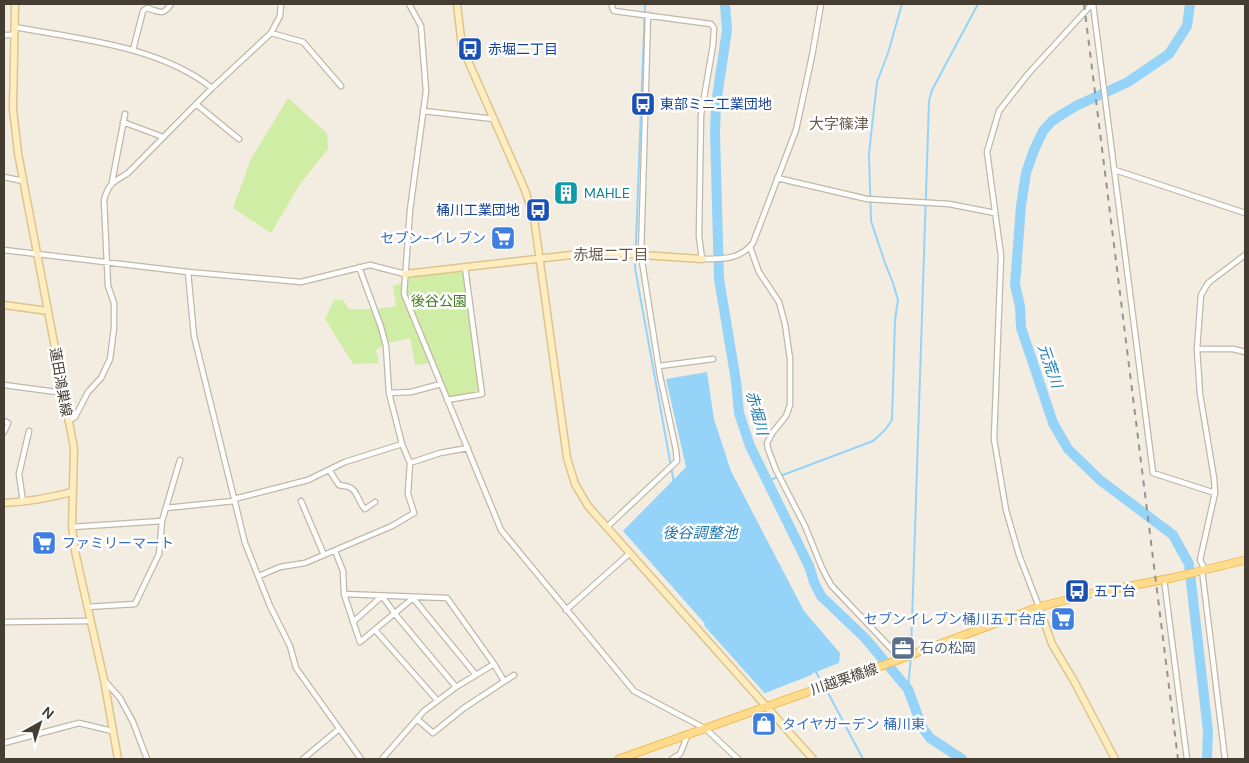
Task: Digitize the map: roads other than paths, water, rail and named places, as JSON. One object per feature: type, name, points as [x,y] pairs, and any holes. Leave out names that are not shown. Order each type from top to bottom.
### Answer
[{"type":"main road","name":"川越栗橋線","points":[[618,759],[899,660],[1039,607],[1093,593],[1245,560]]},
{"type":"street","name":"蓮田鴻巣線","points":[[15,4],[13,109],[18,153],[74,448],[72,526],[75,551],[104,680],[118,759]]},
{"type":"street","points":[[133,50],[143,11],[147,8],[163,13],[171,4]]},
{"type":"street","points":[[112,182],[128,173],[212,88],[271,33],[280,16],[281,4]]},
{"type":"street","points":[[409,4],[421,26],[426,91],[410,210],[404,294],[501,530],[634,691],[706,729],[738,759]]},
{"type":"street","points":[[456,4],[462,47],[531,206],[541,259],[564,438],[571,473],[577,489],[588,506],[606,527],[813,759]]},
{"type":"street","points":[[612,4],[614,11],[711,24],[714,28],[713,45],[701,115],[699,236],[702,259]]},
{"type":"street","points":[[4,250],[33,255],[38,254],[188,272],[301,282],[370,264],[405,274],[597,252],[728,259],[741,254],[753,243],[796,130],[821,4]]},
{"type":"street","points":[[1092,4],[1153,472],[1214,493]]},
{"type":"street","points":[[1092,4],[1028,74],[999,111],[987,152],[1001,256],[994,438],[1006,510],[1019,555],[1052,644],[1074,681],[1115,759]]},
{"type":"street","points":[[606,527],[677,461],[641,255],[648,15]]},
{"type":"street","points":[[14,27],[133,50],[162,60],[197,76],[212,88]]},
{"type":"street","points":[[271,33],[303,42],[341,86]]},
{"type":"street","points":[[4,35],[15,35]]},
{"type":"street","points":[[196,104],[239,140]]},
{"type":"street","points":[[424,112],[494,119]]},
{"type":"street","points":[[68,421],[75,417],[88,392],[101,378],[110,359],[114,328],[114,303],[108,286],[104,200],[106,191],[112,182],[124,114]]},
{"type":"street","points":[[123,122],[163,137]]},
{"type":"street","points":[[1115,170],[1245,213]]},
{"type":"street","points":[[4,177],[23,181]]},
{"type":"street","points":[[778,178],[867,199],[949,204],[995,213]]},
{"type":"street","points":[[750,247],[759,272],[779,302],[785,324],[790,359],[790,405],[786,416],[773,432],[767,444],[768,449],[776,470],[805,526],[822,568],[831,584],[899,660]]},
{"type":"street","points":[[1225,759],[1203,570],[1200,560],[1214,493],[1214,478],[1200,394],[1198,349],[1201,295],[1208,283],[1245,255]]},
{"type":"street","points":[[259,576],[280,568],[305,563],[335,551],[392,526],[414,513],[408,494],[410,463],[402,444],[389,393],[386,346],[382,327],[359,267]]},
{"type":"street","points":[[447,400],[482,394],[465,267]]},
{"type":"street","points":[[188,272],[194,336],[245,543],[270,606],[290,646],[296,668],[361,759]]},
{"type":"street","points":[[4,305],[48,310]]},
{"type":"street","points":[[1198,349],[1233,349],[1245,352]]},
{"type":"street","points":[[660,366],[713,359]]},
{"type":"street","points":[[389,393],[411,392],[441,384]]},
{"type":"street","points":[[4,385],[64,393]]},
{"type":"street","points":[[4,421],[8,423],[4,432]]},
{"type":"street","points":[[23,502],[19,474],[29,430]]},
{"type":"street","points":[[166,508],[234,500],[308,480],[345,462],[402,444]]},
{"type":"street","points":[[410,463],[468,448]]},
{"type":"street","points":[[87,607],[135,604],[159,554],[162,521],[180,460]]},
{"type":"street","points":[[330,470],[339,485],[353,489],[363,507],[368,508],[375,502]]},
{"type":"street","points":[[4,503],[48,499],[72,492]]},
{"type":"street","points":[[301,501],[324,555]]},
{"type":"street","points":[[72,526],[162,521]]},
{"type":"street","points":[[335,551],[342,571],[344,594],[360,642],[413,598]]},
{"type":"street","points":[[566,610],[630,554]]},
{"type":"street","points":[[1168,578],[1187,759]]},
{"type":"street","points":[[344,594],[447,598],[494,664],[504,682]]},
{"type":"street","points":[[382,596],[456,687]]},
{"type":"street","points":[[353,622],[382,596]]},
{"type":"street","points":[[413,598],[476,675]]},
{"type":"street","points":[[4,622],[90,621]]},
{"type":"street","points":[[375,630],[437,700]]},
{"type":"street","points":[[382,759],[424,711],[456,687],[494,664]]},
{"type":"street","points":[[417,719],[433,732],[464,708],[514,675]]},
{"type":"street","points":[[104,680],[120,698],[133,722],[147,759]]},
{"type":"street","points":[[4,743],[79,723],[112,731]]},
{"type":"street","points":[[303,759],[339,729]]},
{"type":"street","points":[[672,759],[680,754],[688,734]]},
{"type":"water","name":"後谷調整池","points":[[707,372],[714,419],[731,471],[804,611],[840,653],[839,663],[765,692],[623,531],[686,467],[666,379]]},
{"type":"waterway","points":[[645,4],[635,268],[674,483]]},
{"type":"waterway","name":"赤堀川","points":[[725,4],[727,30],[716,104],[715,133],[719,279],[736,381],[739,413],[750,446],[809,566],[821,596],[865,638],[908,689],[922,727],[930,738],[962,759]]},
{"type":"waterway","points":[[767,481],[873,441],[885,430],[892,420],[895,320],[898,300],[871,221],[869,153],[877,82],[888,53],[902,4]]},
{"type":"waterway","points":[[911,652],[929,101],[932,90],[978,4]]},
{"type":"waterway","name":"元荒川","points":[[1190,4],[1187,26],[1169,54],[1128,82],[1061,115],[1043,131],[1026,173],[1021,206],[1015,285],[1020,306],[1021,328],[1053,423],[1068,449],[1100,480],[1173,535],[1189,564],[1208,731],[1207,759]]},
{"type":"waterway","points":[[705,625],[765,692],[811,674]]},
{"type":"waterway","points":[[908,689],[911,656]]},
{"type":"waterway","points":[[816,672],[823,685]]},
{"type":"waterway","points":[[826,689],[863,759]]},
{"type":"railway","points":[[1084,4],[1178,759]]},
{"type":"place","name":"赤堀二丁目","points":[[470,49]]},
{"type":"place","name":"東部ミニ工業団地","points":[[643,104]]},
{"type":"place","name":"MAHLE","points":[[566,193]]},
{"type":"place","name":"桶川工業団地","points":[[538,210]]},
{"type":"place","name":"セブン-イレブン","points":[[503,238]]},
{"type":"place","name":"ファミリーマート","points":[[44,543]]},
{"type":"place","name":"五丁台","points":[[1077,591]]},
{"type":"place","name":"セブンイレブン桶川五丁台店","points":[[1063,619]]},
{"type":"place","name":"石の松岡","points":[[903,648]]},
{"type":"place","name":"タイヤガーデン 桶川東","points":[[764,724]]},
{"type":"district","name":"大字篠津","points":[[839,124]]},
{"type":"district","name":"赤堀二丁目","points":[[611,255]]},
{"type":"park label","name":"後谷公園","points":[[439,301]]}]
